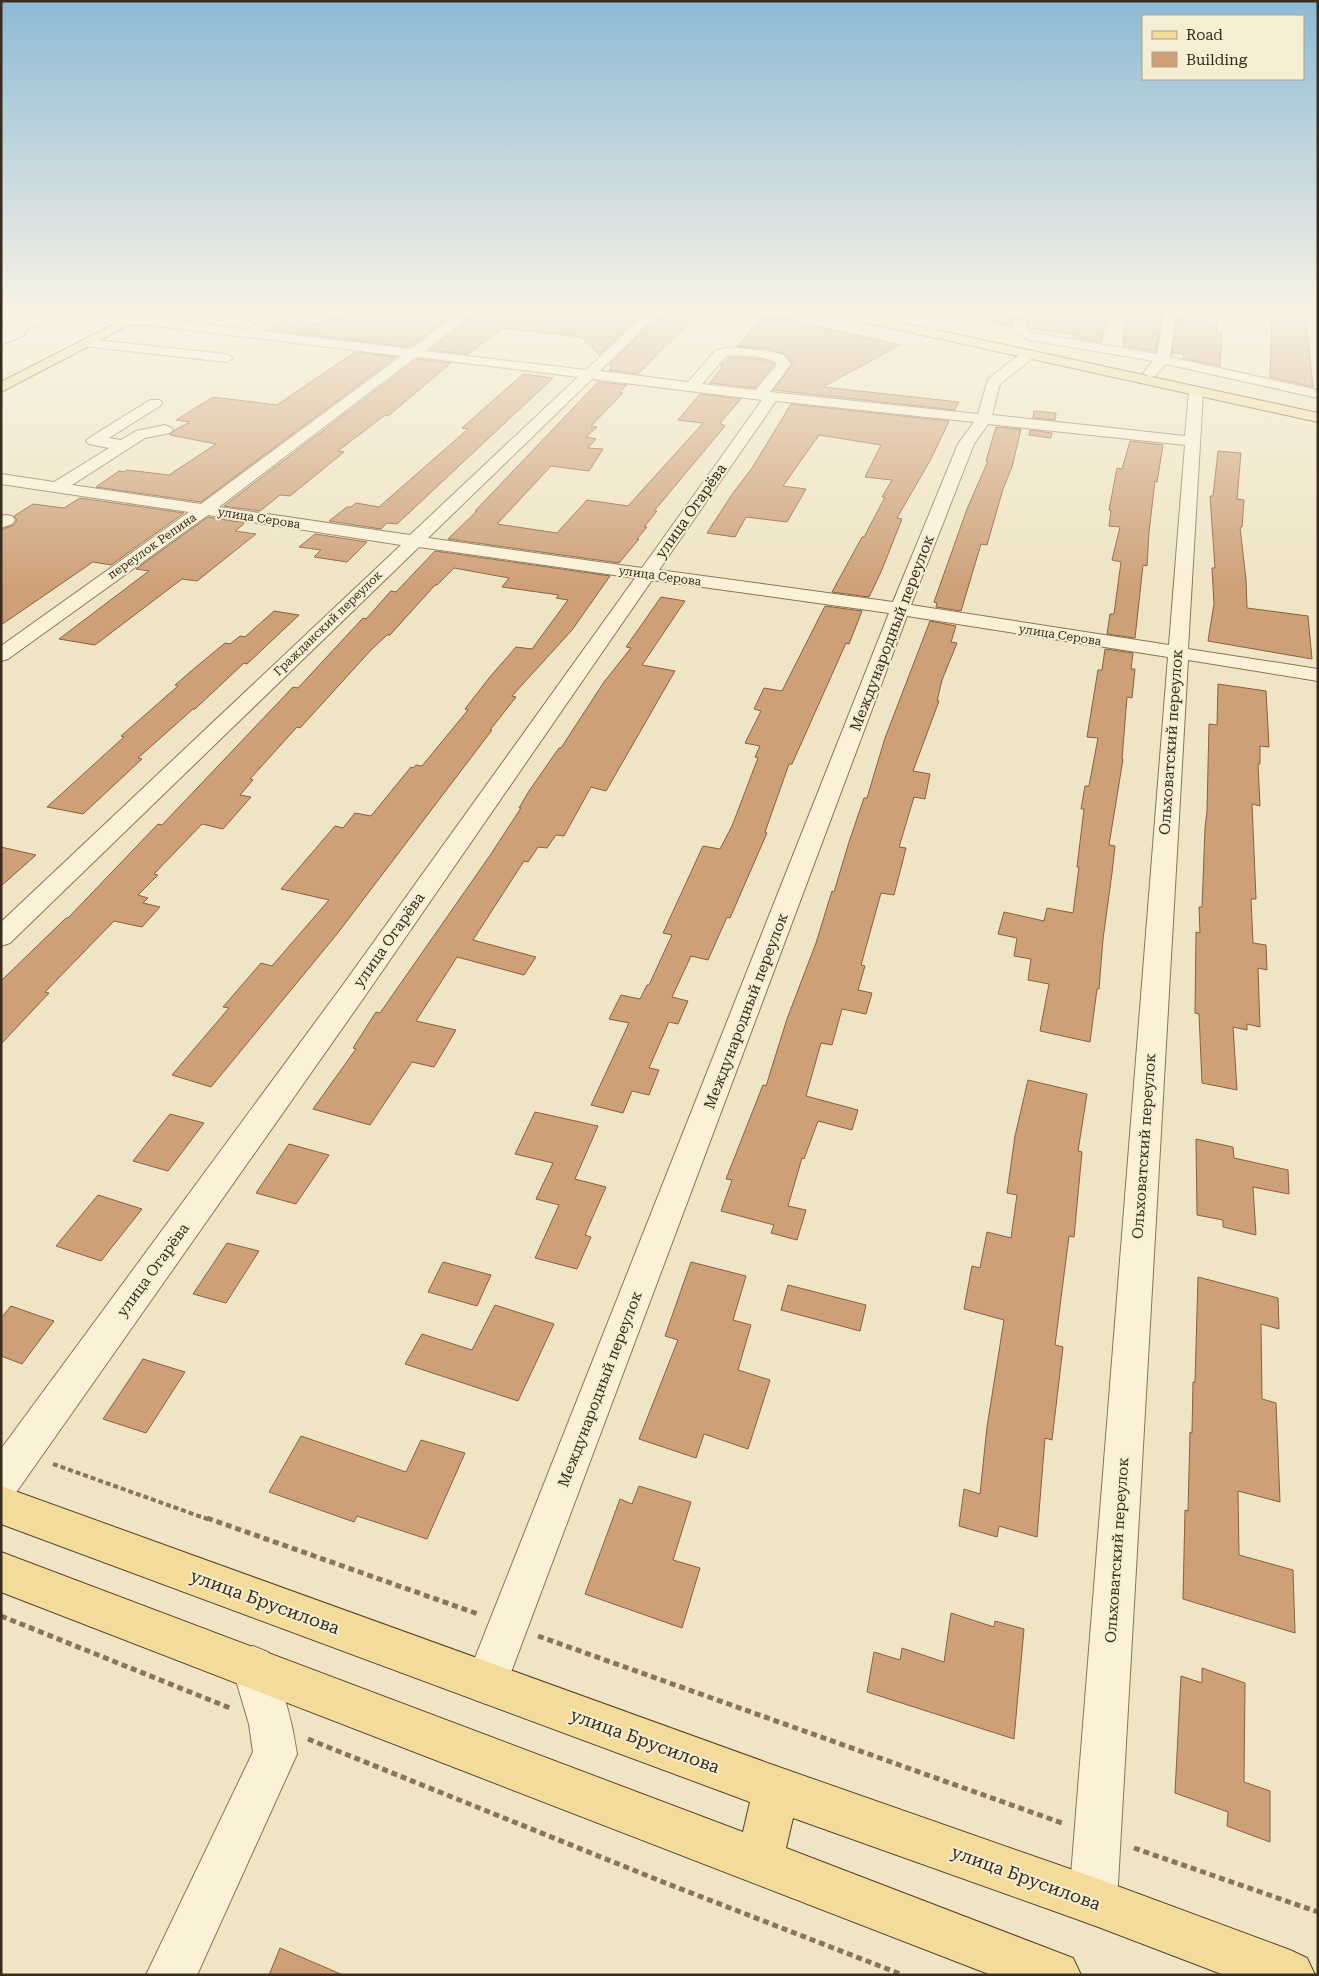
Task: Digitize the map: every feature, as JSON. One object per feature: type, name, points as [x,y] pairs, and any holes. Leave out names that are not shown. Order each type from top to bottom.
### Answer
[{"type":"main road","points":[[1244,402],[1318,418]]},
{"type":"main road","points":[[1268,402],[1318,413]]},
{"type":"main road","name":"улица Брусилова","points":[[1,1505],[776,1789],[1093,1901],[1290,1975]]},
{"type":"main road","points":[[1,1572],[1056,1975]]},
{"type":"main road","points":[[760,1862],[776,1789]]},
{"type":"street","name":"переулок Репина","points":[[1,655],[204,510],[347,402]]},
{"type":"street","name":"Гражданский переулок","points":[[1,937],[412,541],[559,402]]},
{"type":"street","name":"улица Огарёва","points":[[1,1481],[361,980],[646,574],[761,402]]},
{"type":"street","points":[[834,402],[1191,441]]},
{"type":"street","name":"Международный переулок","points":[[486,1683],[900,609],[966,444],[984,418],[988,402]]},
{"type":"street","name":"Ольховатский переулок","points":[[1093,1901],[1195,402]]},
{"type":"street","points":[[124,445],[94,441],[155,403]]},
{"type":"street","points":[[57,487],[141,434],[165,430]]},
{"type":"street","name":"улица Серова","points":[[1,479],[412,541],[900,609],[1318,675]]},
{"type":"street","points":[[171,1975],[273,1739],[253,1668]]},
{"type":"path","points":[[22,1453],[1098,1836],[1318,1912]]},
{"type":"path","points":[[1,1616],[273,1739],[673,1885],[903,1975]]},
{"type":"building","points":[[205,402],[255,402],[277,405],[281,402],[335,402],[201,502],[96,487],[119,471],[124,472],[127,470],[169,475],[216,444],[170,435],[190,422],[176,420]]},
{"type":"building","points":[[360,402],[404,402],[338,451],[344,452],[290,496],[280,495],[260,511],[224,506]]},
{"type":"building","points":[[491,402],[527,402],[397,524],[387,523],[381,529],[329,521],[347,507],[351,507],[356,503],[379,507],[468,429],[462,428]]},
{"type":"building","points":[[579,402],[614,402],[591,426],[597,427],[586,437],[596,439],[588,448],[603,449],[589,471],[551,466],[497,524],[557,533],[587,500],[628,506],[703,423],[678,420],[693,402],[738,402],[720,423],[725,426],[654,511],[657,511],[644,527],[647,527],[637,539],[639,539],[619,563],[448,539],[477,511],[475,511]]},
{"type":"building","points":[[884,402],[959,402],[955,410]]},
{"type":"building","points":[[791,404],[949,421],[931,459],[897,518],[902,519],[869,597],[832,592],[862,537],[864,537],[892,480],[865,477],[881,445],[819,435],[783,486],[806,489],[787,522],[746,517],[735,537],[707,533],[752,468]]},
{"type":"building","points":[[1034,411],[1056,413],[1055,420],[1033,418]]},
{"type":"building","points":[[996,427],[1021,429],[1012,467],[1003,489],[987,545],[981,544],[961,611],[936,607],[937,603],[934,602],[967,509],[988,461],[986,461]]},
{"type":"building","points":[[1030,430],[1052,433],[1051,438],[1029,435]]},
{"type":"building","points":[[1130,441],[1163,445],[1157,482],[1155,481],[1147,566],[1143,565],[1135,638],[1107,634],[1110,614],[1114,614],[1121,562],[1112,560],[1120,527],[1109,526],[1111,510],[1109,510],[1117,468],[1122,469]]},
{"type":"building","points":[[1218,451],[1241,453],[1237,499],[1244,500],[1242,527],[1240,527],[1247,608],[1308,616],[1312,659],[1208,641],[1214,604],[1212,568],[1215,568],[1210,496],[1213,496]]},
{"type":"building","points":[[80,498],[184,513],[111,565],[93,562],[1,625],[1,530],[14,525],[17,520],[14,516],[33,504],[64,508]]},
{"type":"building","points":[[208,517],[245,523],[235,531],[256,534],[197,581],[182,579],[95,645],[59,639],[149,571],[136,569]]},
{"type":"building","points":[[315,534],[367,542],[347,562],[314,557],[321,550],[299,547]]},
{"type":"building","points":[[435,551],[610,576],[572,630],[512,696],[516,697],[337,934],[211,1087],[172,1075],[229,1008],[223,1007],[261,963],[272,966],[329,900],[281,889],[335,826],[343,828],[355,813],[371,816],[411,767],[413,768],[416,765],[422,766],[468,710],[465,709],[489,678],[516,647],[532,649],[568,600],[556,598],[559,595],[502,587],[509,578],[454,568],[435,585],[390,635],[387,635],[371,650],[300,728],[297,727],[250,779],[253,780],[240,795],[251,797],[223,829],[202,824],[154,874],[158,875],[138,895],[148,898],[143,903],[160,907],[142,927],[114,921],[45,992],[49,993],[1,1044],[1,981],[68,918],[158,824],[162,825],[293,687],[298,688],[363,618],[366,619],[391,591],[396,592]]},
{"type":"building","points":[[661,597],[685,601],[642,665],[675,671],[606,791],[591,787],[564,836],[556,835],[547,848],[538,847],[528,862],[524,861],[473,940],[536,957],[524,975],[457,957],[416,1021],[456,1030],[434,1067],[412,1062],[370,1125],[313,1109],[356,1049],[353,1048],[376,1012],[380,1013],[491,854],[521,808],[519,808],[529,791],[559,748],[561,748],[604,682],[631,648],[626,647]]},
{"type":"building","points":[[825,606],[862,611],[849,644],[846,643],[792,764],[789,764],[765,832],[767,833],[730,918],[727,917],[708,960],[691,956],[672,997],[688,1001],[678,1024],[669,1022],[649,1068],[659,1070],[649,1095],[632,1091],[623,1113],[591,1105],[629,1023],[609,1019],[621,995],[640,999],[647,985],[649,985],[672,935],[663,933],[703,846],[720,849],[732,826],[758,758],[755,757],[760,746],[745,743],[761,711],[754,709],[764,688],[782,691]]},
{"type":"building","points":[[274,611],[299,615],[247,664],[244,663],[195,709],[138,758],[142,759],[83,814],[47,807],[124,737],[121,736],[178,686],[175,685],[225,643],[230,644],[240,636],[245,637]]},
{"type":"building","points":[[930,621],[956,626],[951,642],[957,643],[942,680],[937,701],[939,701],[913,771],[930,774],[925,799],[914,797],[899,847],[906,848],[894,895],[881,893],[861,965],[865,966],[858,990],[872,993],[866,1014],[842,1009],[832,1045],[821,1043],[806,1096],[858,1110],[852,1130],[818,1121],[804,1159],[802,1158],[788,1206],[806,1210],[797,1240],[771,1233],[774,1225],[721,1211],[732,1180],[726,1179],[763,1085],[766,1086],[787,1019],[816,943],[832,891],[834,892],[864,798],[867,798],[885,738]]},
{"type":"building","points":[[1105,649],[1133,653],[1131,669],[1135,669],[1132,698],[1127,697],[1123,759],[1109,845],[1115,846],[1103,939],[1099,989],[1097,989],[1090,1042],[1040,1031],[1049,984],[1028,980],[1031,959],[1014,956],[1017,938],[998,934],[1004,912],[1044,921],[1047,908],[1073,913],[1084,809],[1081,809],[1085,786],[1089,786],[1098,738],[1087,737],[1098,670],[1102,670]]},
{"type":"building","points":[[1218,684],[1266,691],[1269,747],[1260,746],[1260,764],[1258,764],[1260,806],[1252,804],[1256,899],[1251,899],[1253,943],[1266,945],[1267,970],[1258,968],[1260,1027],[1247,1024],[1247,1030],[1233,1027],[1237,1090],[1202,1083],[1199,1014],[1195,1013],[1196,932],[1200,933],[1199,907],[1202,907],[1209,724],[1217,725]]},
{"type":"building","points":[[1,847],[36,855],[1,886]]},
{"type":"building","points":[[1028,1080],[1087,1094],[1078,1151],[1082,1152],[1074,1237],[1069,1236],[1055,1345],[1063,1347],[1052,1440],[1045,1438],[1037,1537],[999,1526],[997,1537],[959,1526],[964,1489],[980,1494],[987,1427],[1004,1320],[964,1309],[972,1266],[980,1268],[987,1232],[1011,1238],[1017,1195],[1007,1193],[1015,1136]]},
{"type":"building","points":[[535,1112],[598,1126],[575,1179],[606,1187],[585,1235],[591,1237],[577,1269],[535,1258],[559,1205],[536,1199],[553,1163],[515,1154]]},
{"type":"building","points":[[170,1114],[204,1123],[168,1171],[133,1161]]},
{"type":"building","points":[[1196,1139],[1233,1147],[1234,1158],[1288,1170],[1289,1194],[1253,1187],[1256,1235],[1223,1227],[1223,1220],[1197,1215]]},
{"type":"building","points":[[289,1144],[329,1155],[296,1204],[256,1193]]},
{"type":"building","points":[[98,1195],[142,1209],[101,1261],[56,1246]]},
{"type":"building","points":[[227,1243],[259,1251],[226,1303],[193,1294]]},
{"type":"building","points":[[443,1262],[491,1275],[477,1306],[428,1292]]},
{"type":"building","points":[[691,1262],[746,1276],[733,1320],[751,1325],[738,1370],[770,1380],[748,1449],[704,1434],[696,1458],[639,1439],[678,1340],[665,1336]]},
{"type":"building","points":[[1198,1277],[1278,1298],[1279,1329],[1261,1324],[1262,1399],[1276,1403],[1280,1502],[1238,1491],[1239,1555],[1293,1570],[1295,1633],[1183,1599],[1185,1510],[1188,1511]]},
{"type":"building","points":[[788,1285],[866,1305],[860,1331],[781,1310]]},
{"type":"building","points":[[495,1305],[554,1324],[518,1401],[405,1364],[422,1334],[472,1350]]},
{"type":"building","points":[[11,1306],[54,1321],[22,1364],[1,1356],[1,1318]]},
{"type":"building","points":[[143,1359],[185,1372],[146,1433],[103,1419]]},
{"type":"building","points":[[301,1436],[406,1472],[421,1440],[465,1453],[427,1539],[357,1516],[354,1522],[269,1492]]},
{"type":"building","points":[[639,1486],[691,1502],[673,1560],[700,1568],[682,1628],[585,1594],[620,1499],[632,1504]]},
{"type":"building","points":[[951,1613],[994,1627],[995,1621],[1024,1629],[1014,1739],[867,1692],[874,1652],[900,1660],[902,1648],[944,1662]]},
{"type":"building","points":[[1202,1668],[1245,1683],[1244,1782],[1270,1791],[1270,1842],[1227,1826],[1228,1812],[1175,1793],[1181,1676],[1202,1683]]},
{"type":"building","points":[[280,1948],[343,1975],[269,1975]]}]
